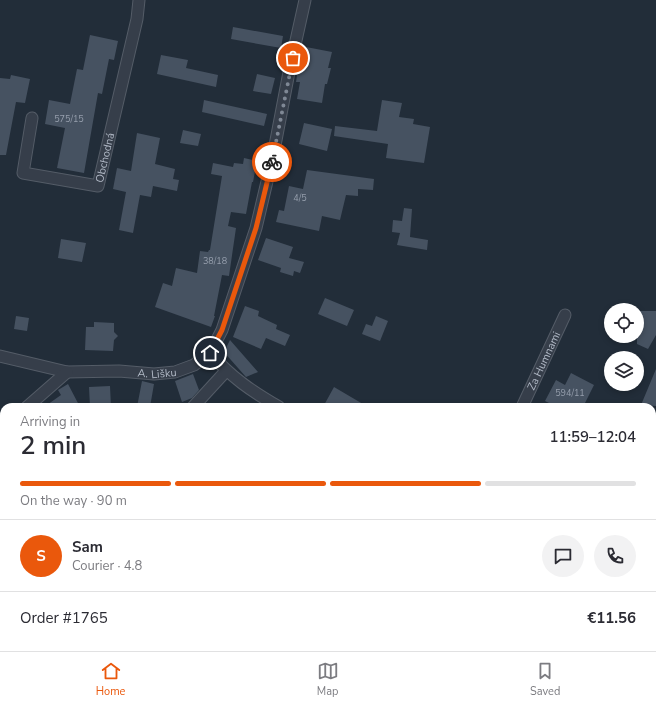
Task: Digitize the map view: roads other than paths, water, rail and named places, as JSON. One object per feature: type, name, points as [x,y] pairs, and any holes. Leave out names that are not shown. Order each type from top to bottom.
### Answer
[{"type":"street","name":"Obchodná","points":[[32,118],[23,174],[98,186],[137,19],[139,0]]},
{"type":"street","name":"A. Lišku","points":[[0,356],[67,372],[119,371],[154,374],[175,372],[194,365],[210,353],[222,330],[256,228],[273,156],[289,72],[305,0]]},
{"type":"street","name":"Za Humnami","points":[[524,403],[565,315]]},
{"type":"street","points":[[210,353],[226,371],[257,395],[272,403]]},
{"type":"street","points":[[197,403],[226,371]]},
{"type":"street","points":[[32,403],[67,372]]}]
